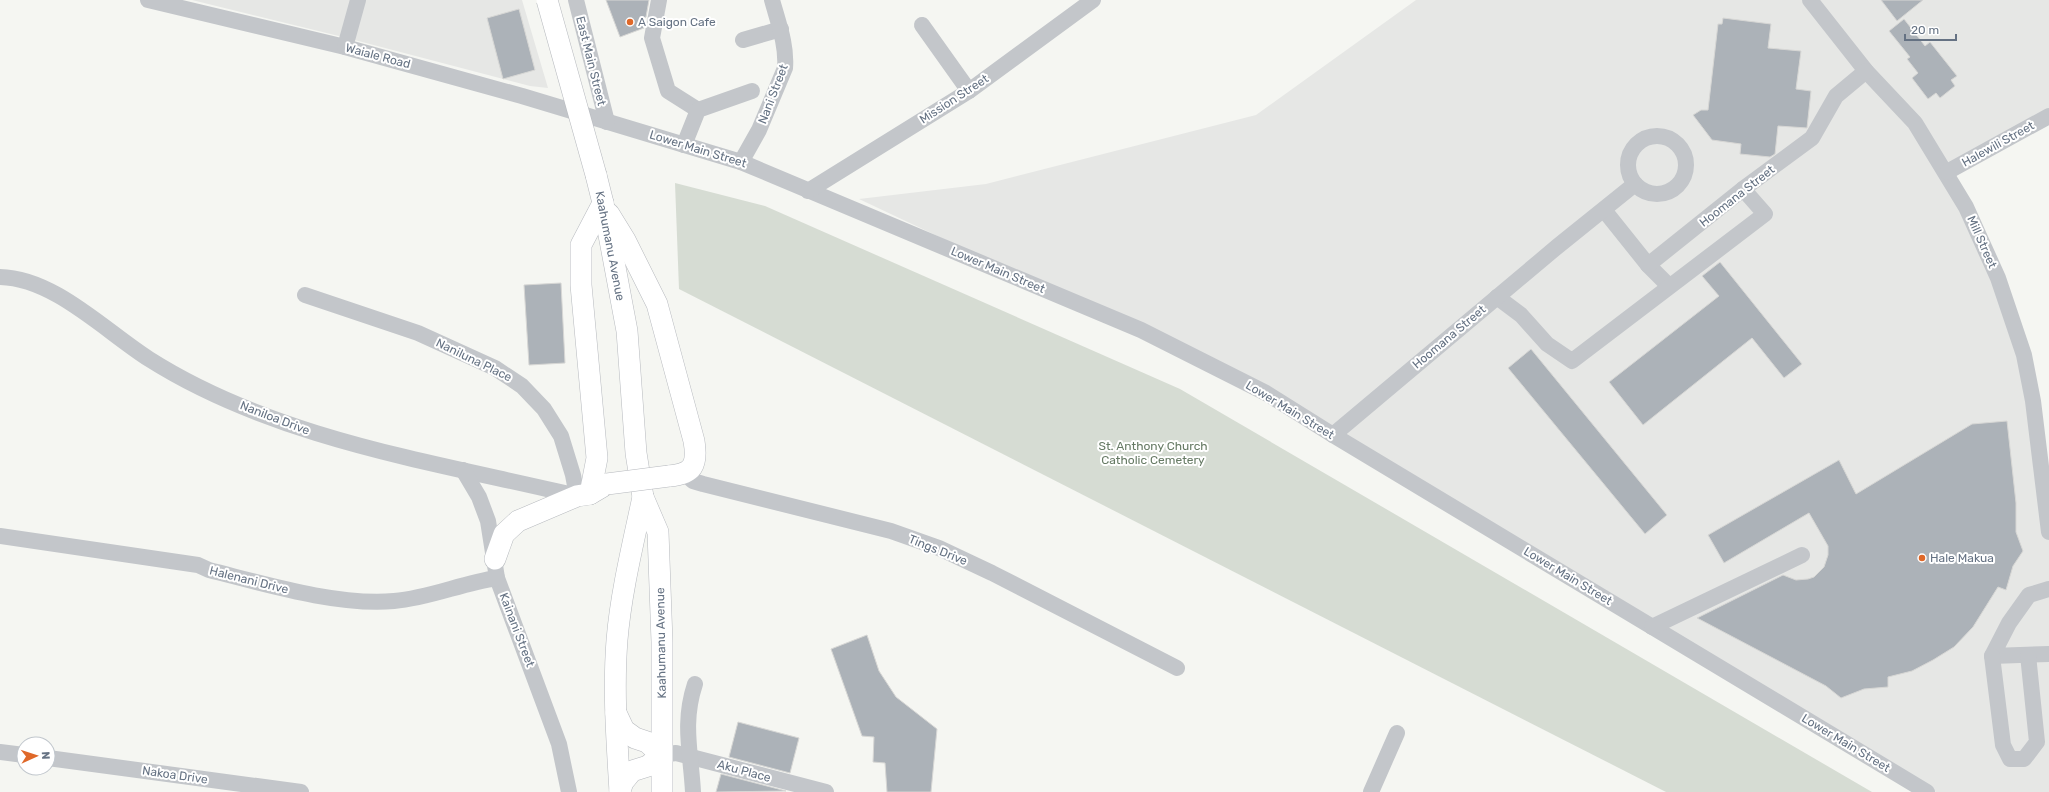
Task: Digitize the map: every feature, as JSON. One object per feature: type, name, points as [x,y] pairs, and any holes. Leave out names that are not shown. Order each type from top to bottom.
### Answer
[{"type":"main road","name":"Kaahumanu Avenue","points":[[547,0],[603,203],[627,331],[636,453],[643,497],[658,532],[662,642],[662,792]]},
{"type":"main road","points":[[496,568],[500,540],[509,528],[533,513],[591,491],[677,475],[694,465],[696,451],[657,304],[625,240],[603,203]]},
{"type":"main road","points":[[591,491],[597,458],[581,284],[581,246],[603,203]]},
{"type":"main road","name":"Kaahumanu Avenue","points":[[620,792],[615,710],[617,640],[626,577],[643,497]]},
{"type":"main road","points":[[615,710],[617,719],[624,730],[635,738],[647,742],[661,755],[648,766],[632,772],[623,782],[620,792]]},
{"type":"street","name":"Waiale Road","points":[[148,0],[345,47],[607,122]]},
{"type":"street","points":[[345,47],[358,0]]},
{"type":"street","name":"East Main Street","points":[[576,0],[607,122]]},
{"type":"street","points":[[660,0],[652,38],[668,91],[698,110]]},
{"type":"street","name":"Nani Street","points":[[742,162],[774,100],[785,68],[786,59],[781,29],[772,0]]},
{"type":"street","name":"Mission Street","points":[[808,191],[969,91],[1094,0]]},
{"type":"street","name":"Mill Street","points":[[1810,0],[1866,71],[1915,123],[1966,207],[1998,278],[2024,355],[2044,446],[2049,532]]},
{"type":"street","points":[[922,25],[969,91]]},
{"type":"street","points":[[743,40],[781,29]]},
{"type":"street","name":"Hoomana Street","points":[[1648,265],[1743,189],[1812,138],[1836,96],[1866,71]]},
{"type":"street","points":[[684,145],[698,110],[752,91]]},
{"type":"street","name":"Halewili Street","points":[[1946,172],[2049,116]]},
{"type":"street","name":"Lower Main Street","points":[[607,122],[742,162],[1141,330],[1266,393],[1333,435],[1927,792]]},
{"type":"street","name":"Hoomana Street","points":[[1333,435],[1635,184]]},
{"type":"street","points":[[1497,298],[1521,315],[1547,344],[1572,361],[1765,214],[1743,189]]},
{"type":"street","points":[[1604,210],[1648,265],[1669,286]]},
{"type":"street","name":"Naniloa Drive","points":[[0,277],[11,277],[34,284],[59,296],[149,359],[214,394],[311,431],[386,452],[463,470],[591,491]]},
{"type":"street","name":"Naniluna Place","points":[[305,295],[418,333],[496,368],[522,386],[544,409],[561,436],[573,475],[591,491]]},
{"type":"street","name":"Kainani Street","points":[[463,470],[482,503],[492,540],[496,568],[559,744],[569,792]]},
{"type":"street","name":"Tings Drive","points":[[677,475],[703,484],[890,531],[939,548],[992,573],[1177,668]]},
{"type":"street","name":"Halenani Drive","points":[[0,536],[198,565],[209,570],[309,594],[373,602],[394,601],[433,595],[474,582],[496,568]]},
{"type":"street","points":[[1652,627],[1802,554]]},
{"type":"street","points":[[2028,655],[2037,742],[2024,759],[2010,759],[2003,745],[1992,656],[2009,623],[2029,595],[2049,589]]},
{"type":"street","points":[[1992,656],[2049,654]]},
{"type":"street","points":[[693,792],[689,756],[688,710],[695,684]]},
{"type":"street","points":[[1371,792],[1397,733]]},
{"type":"street","points":[[0,752],[16,754]]},
{"type":"street","name":"Aku Place","points":[[661,755],[676,753],[826,792]]},
{"type":"street","name":"Nakoa Drive","points":[[56,759],[301,792]]},
{"type":"shaded area","points":[[192,0],[522,0],[548,88],[530,86],[347,38]]},
{"type":"shaded area","points":[[1416,0],[2049,0],[2049,116],[1947,172],[2024,355],[2049,538],[2049,792],[1936,792],[1268,392],[859,199],[986,184],[1256,115]]},
{"type":"green space","name":"St. Anthony Church Catholic Cemetery","points":[[675,183],[765,206],[1180,389],[1872,792],[1666,792],[679,289]]},
{"type":"building","name":"A Saigon Cafe","points":[[606,0],[649,0],[646,17],[644,18],[644,28],[620,37]]},
{"type":"building","points":[[1881,0],[1923,0],[1897,21]]},
{"type":"building","points":[[519,9],[535,70],[503,79],[487,18]]},
{"type":"building","points":[[1723,18],[1771,24],[1768,48],[1801,51],[1796,89],[1811,91],[1807,128],[1778,126],[1775,154],[1770,157],[1740,154],[1741,144],[1712,140],[1693,115],[1701,110],[1708,110],[1718,24],[1722,24]]},
{"type":"building","points":[[1904,19],[1925,46],[1930,42],[1957,76],[1951,80],[1955,86],[1940,98],[1936,93],[1928,99],[1912,78],[1918,73],[1907,59],[1910,57],[1889,31]]},
{"type":"building","points":[[1720,262],[1802,364],[1784,378],[1752,338],[1643,425],[1609,382],[1719,296],[1702,276]]},
{"type":"building","points":[[561,283],[565,363],[529,365],[524,285]]},
{"type":"building","points":[[1531,349],[1667,515],[1645,534],[1508,368]]},
{"type":"building","name":"Hale Makua","points":[[2007,421],[2016,503],[2016,532],[2023,551],[2013,566],[2006,590],[1998,587],[1973,627],[1954,647],[1912,671],[1888,677],[1888,687],[1864,689],[1841,698],[1826,686],[1697,618],[1783,575],[1796,580],[1814,577],[1824,567],[1828,555],[1828,546],[1809,513],[1724,563],[1708,535],[1839,460],[1856,494],[1972,424]]},
{"type":"building","points":[[867,635],[879,671],[896,697],[937,729],[931,792],[887,792],[885,763],[873,762],[874,737],[862,736],[831,649]]},
{"type":"building","points":[[738,722],[799,738],[790,773],[729,757]]},
{"type":"building","points":[[721,774],[786,791],[716,792]]},
{"type":"place","name":"A Saigon Cafe","points":[[630,22]]},
{"type":"place","name":"Hale Makua","points":[[1922,558]]}]
